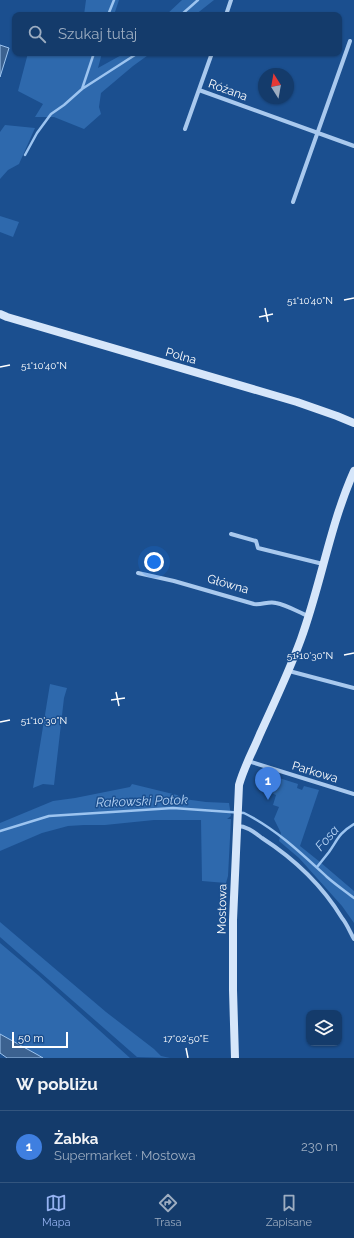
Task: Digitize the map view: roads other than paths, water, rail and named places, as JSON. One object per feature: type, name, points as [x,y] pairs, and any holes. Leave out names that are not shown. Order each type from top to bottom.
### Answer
[{"type":"street","points":[[227,12],[232,0]]},
{"type":"street","points":[[293,202],[350,41]]},
{"type":"street","name":"Różana","points":[[185,129],[211,56]]},
{"type":"street","name":"Różana","points":[[199,90],[354,146]]},
{"type":"street","name":"Polna","points":[[0,314],[298,402],[354,423]]},
{"type":"street","points":[[248,761],[289,670],[309,617],[342,500],[354,471]]},
{"type":"street","points":[[231,534],[256,541],[258,548],[324,564]]},
{"type":"street","name":"Główna","points":[[138,574],[174,581],[254,604],[276,602],[309,617]]},
{"type":"street","points":[[289,670],[354,688]]},
{"type":"street","name":"Parkowa","points":[[248,761],[354,794]]},
{"type":"street","name":"Mostowa","points":[[235,1058],[233,920],[237,822],[239,785],[248,761]]},
{"type":"street","points":[[237,822],[277,848],[296,864],[324,894],[342,917],[354,939]]},
{"type":"waterway","points":[[109,12],[114,0]]},
{"type":"waterway","points":[[184,12],[198,0]]},
{"type":"waterway","points":[[82,89],[93,56]]},
{"type":"waterway","points":[[25,155],[37,133],[51,114],[82,89],[133,56]]},
{"type":"waterway","name":"Rakowski Potok","points":[[0,831],[49,816],[173,808],[244,813],[267,826],[298,850],[330,880],[354,898]]},
{"type":"waterway","name":"Fosa","points":[[317,867],[342,833],[354,824]]},
{"type":"place","name":"Żabka","points":[[268,800]]}]
